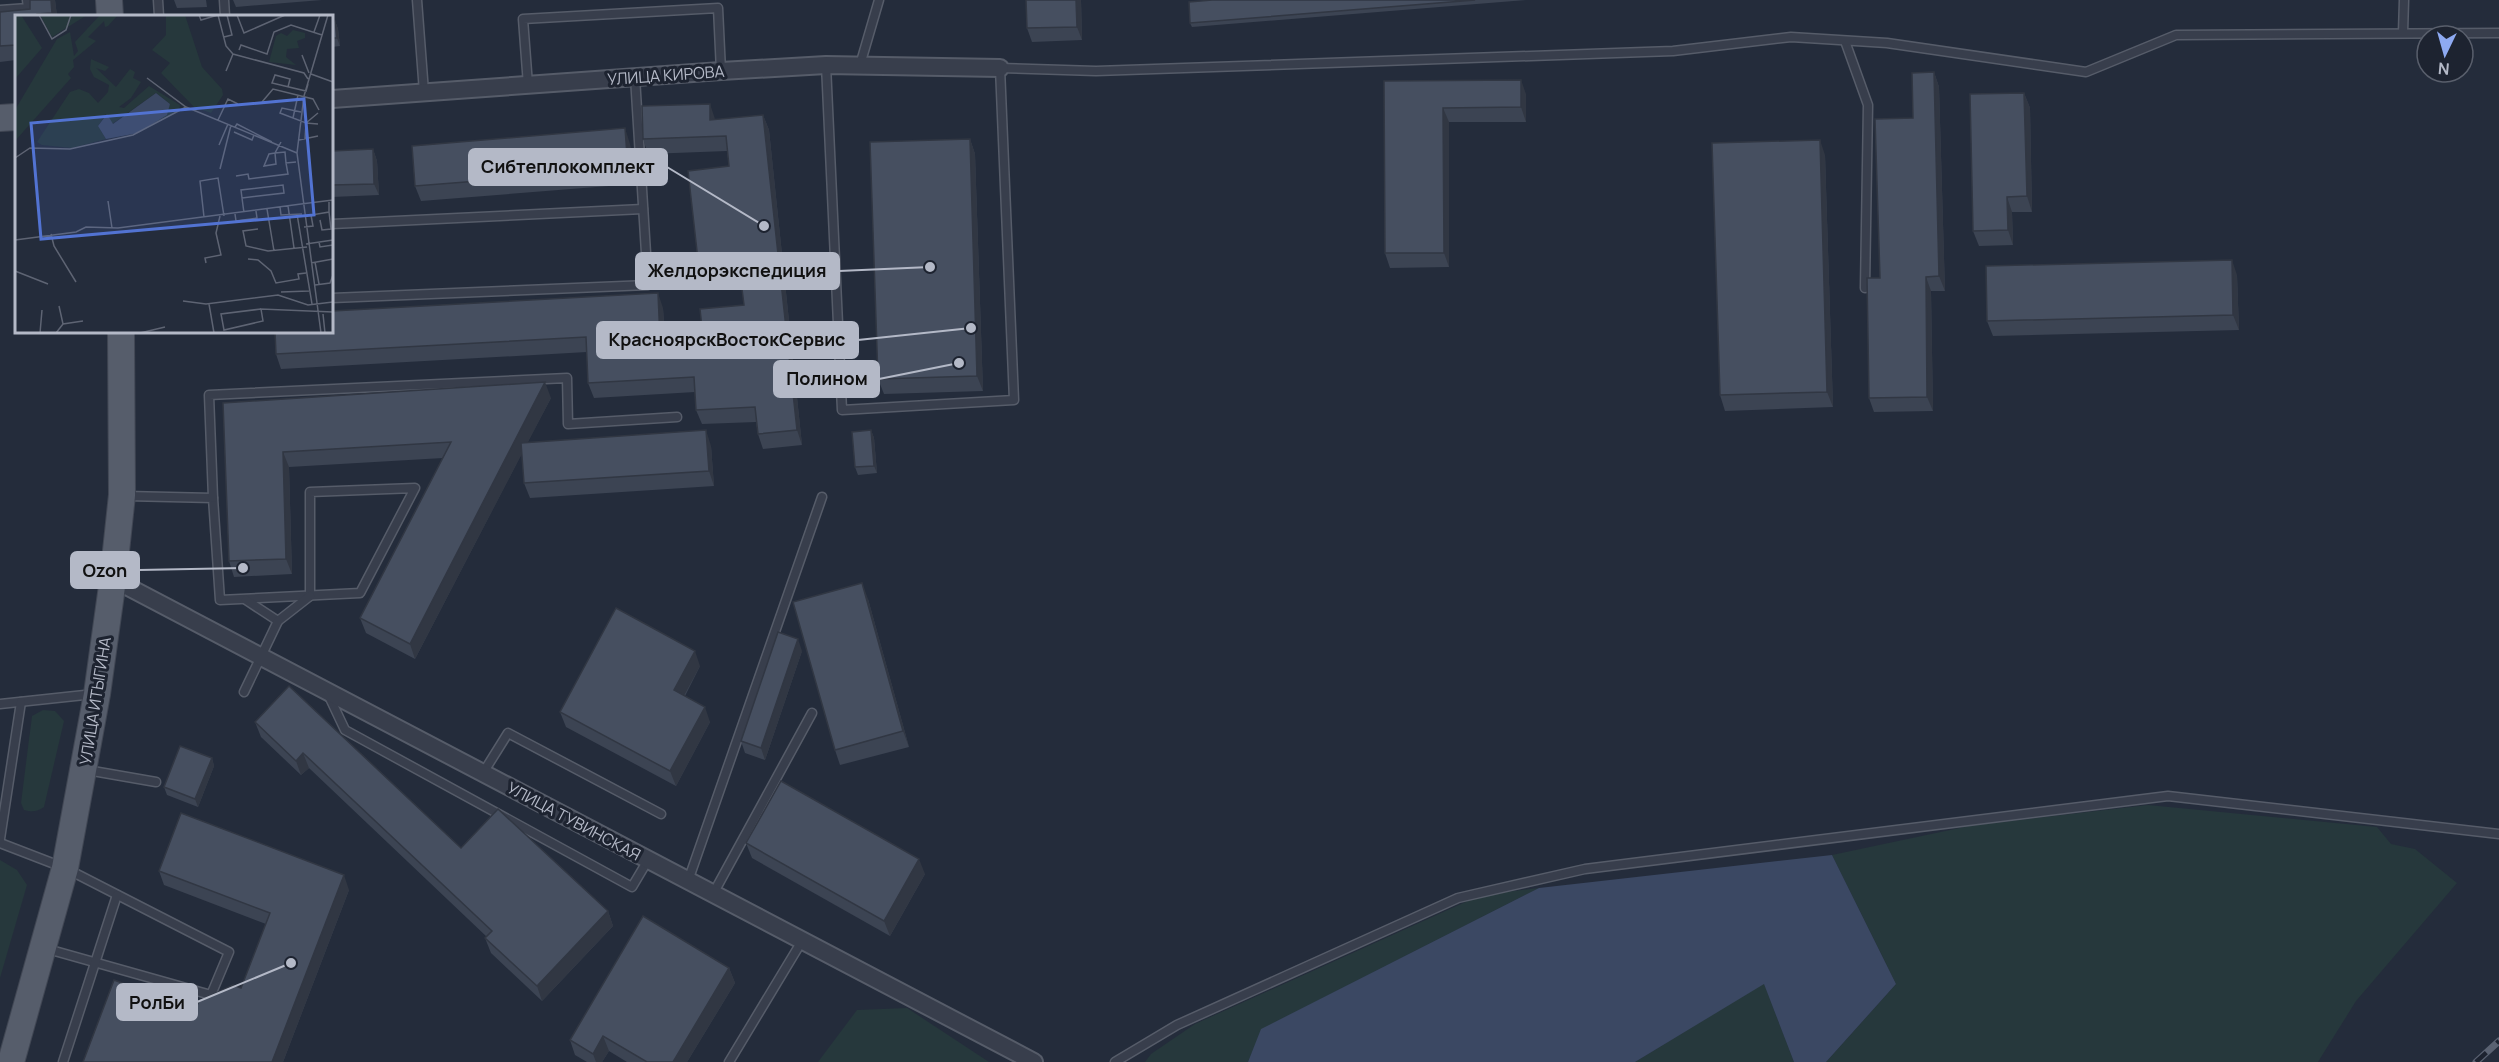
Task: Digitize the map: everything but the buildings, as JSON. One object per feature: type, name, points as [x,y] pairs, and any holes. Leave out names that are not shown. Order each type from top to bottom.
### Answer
[{"type":"main road","points":[[109,0],[110,15]]},
{"type":"main road","points":[[0,118],[15,117]]},
{"type":"main road","name":"УЛИЦА ИТЫГИНА","points":[[11,1062],[65,868],[98,694],[122,495],[121,333]]},
{"type":"street","name":"УЛИЦА КИРОВА","points":[[333,99],[826,65],[1000,68]]},
{"type":"street","name":"УЛИЦА ТУВИНСКАЯ","points":[[113,579],[1034,1062]]},
{"type":"lane","points":[[0,10],[28,8],[27,0]]},
{"type":"lane","points":[[158,0],[159,15]]},
{"type":"lane","points":[[224,0],[225,15]]},
{"type":"lane","points":[[417,0],[424,92]]},
{"type":"lane","points":[[860,65],[879,0]]},
{"type":"lane","points":[[2403,33],[2404,0]]},
{"type":"lane","points":[[528,85],[523,19],[718,8],[721,71]]},
{"type":"lane","points":[[826,65],[842,410],[1014,400],[1000,68],[1120,70],[1673,51],[1791,37],[1887,43],[2086,72],[2176,35],[2499,33]]},
{"type":"lane","points":[[1845,40],[1868,105],[1865,288]]},
{"type":"lane","points":[[333,298],[648,285],[634,77]]},
{"type":"lane","points":[[333,224],[643,209]]},
{"type":"lane","points":[[310,596],[310,492],[415,488],[360,593],[310,596],[220,600],[209,395],[567,378],[568,424],[677,417]]},
{"type":"lane","points":[[122,495],[213,498]]},
{"type":"lane","points":[[688,881],[822,496]]},
{"type":"lane","points":[[244,692],[278,621],[310,596]]},
{"type":"lane","points":[[245,599],[278,621]]},
{"type":"lane","points":[[326,690],[345,730],[632,887],[648,860]]},
{"type":"lane","points":[[0,704],[98,694]]},
{"type":"lane","points":[[0,839],[21,702]]},
{"type":"lane","points":[[713,894],[812,713]]},
{"type":"lane","points":[[483,773],[508,733],[661,814]]},
{"type":"lane","points":[[84,770],[156,782]]},
{"type":"lane","points":[[1115,1062],[1177,1025],[1458,898],[1585,868],[2168,796],[2499,834]]},
{"type":"lane","points":[[0,843],[65,868],[229,952],[212,995],[44,948]]},
{"type":"lane","points":[[63,1062],[117,895]]},
{"type":"lane","points":[[729,1062],[802,941]]},
{"type":"shaded area","points":[[43,710],[55,711],[64,721],[44,807],[37,811],[30,811],[24,810],[21,803],[32,716]]},
{"type":"shaded area","points":[[2148,805],[2377,827],[2391,844],[2415,849],[2457,883],[2356,1001],[2318,1062],[1826,1062],[1896,984],[1832,855],[1969,826]]},
{"type":"shaded area","points":[[0,860],[17,870],[27,885],[0,978]]},
{"type":"shaded area","points":[[1539,888],[1262,1029],[1248,1062],[1145,1062],[1151,1054],[1195,1024],[1481,895]]},
{"type":"shaded area","points":[[1764,983],[1794,1062],[1635,1062]]},
{"type":"shaded area","points":[[907,1008],[989,1062],[818,1062],[857,1010]]},
{"type":"water","points":[[1832,855],[1896,984],[1826,1062],[1794,1062],[1764,984],[1635,1062],[1248,1062],[1261,1029],[1539,888]]},
{"type":"railway","points":[[2476,1062],[2499,1041]]},
{"type":"place","name":"Сибтеплокомплект","points":[[764,226]]},
{"type":"place","name":"Желдорэкспедиция","points":[[930,267]]},
{"type":"place","name":"КрасноярскВостокСервис","points":[[971,328]]},
{"type":"place","name":"Полином","points":[[959,363]]},
{"type":"place","name":"Ozon","points":[[243,568]]},
{"type":"place","name":"РолБи","points":[[291,963]]}]
